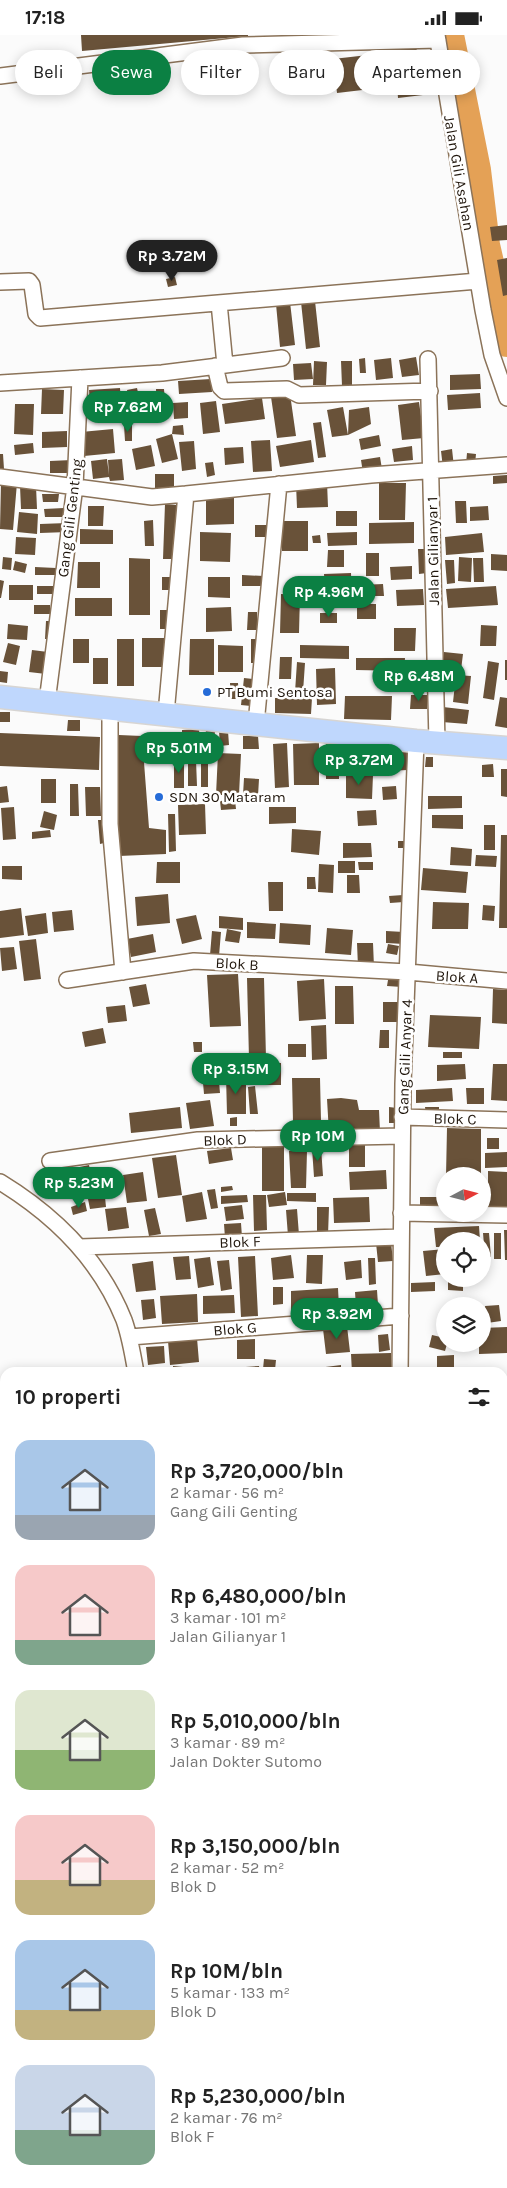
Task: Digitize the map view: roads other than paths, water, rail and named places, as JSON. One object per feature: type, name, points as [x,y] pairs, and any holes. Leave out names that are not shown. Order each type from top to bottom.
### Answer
[{"type":"main road","points":[[0,697],[426,742],[507,748]]},
{"type":"street","points":[[0,76],[243,45],[438,38]]},
{"type":"street","name":"Jalan Gili Asahan","points":[[438,38],[492,355],[507,398]]},
{"type":"street","points":[[0,282],[29,281],[32,285],[36,314],[40,318],[478,281]]},
{"type":"street","points":[[219,303],[220,387],[224,391],[287,389],[299,395],[430,391]]},
{"type":"street","points":[[0,383],[162,373],[282,358]]},
{"type":"street","name":"Jalan Gilianyar 1","points":[[426,742],[432,471],[428,359]]},
{"type":"street","name":"Gang Gili Genting","points":[[47,702],[75,486],[80,378]]},
{"type":"street","points":[[0,477],[152,497],[279,484],[507,465]]},
{"type":"street","points":[[256,724],[279,484]]},
{"type":"street","points":[[166,714],[186,494]]},
{"type":"street","points":[[110,709],[110,824],[122,972]]},
{"type":"street","name":"Gang Gili Anyar 4","points":[[400,1367],[402,1117],[408,972],[426,742]]},
{"type":"street","name":"Blok B","points":[[67,980],[194,961],[408,972]]},
{"type":"street","name":"Blok A","points":[[408,972],[507,981]]},
{"type":"street","name":"Blok C","points":[[402,1117],[507,1120]]},
{"type":"street","name":"Blok D","points":[[50,1161],[198,1140],[402,1136]]},
{"type":"street","points":[[0,1182],[34,1203],[61,1227],[79,1247],[110,1290],[130,1337],[135,1367]]},
{"type":"street","points":[[401,1213],[507,1215]]},
{"type":"street","name":"Blok F","points":[[79,1247],[401,1237]]},
{"type":"street","name":"Blok G","points":[[130,1337],[401,1316]]},
{"type":"waterway","points":[[449,35],[476,170],[485,245],[507,342]]},
{"type":"place","name":"PT Bumi Sentosa","points":[[207,692]]},
{"type":"place","name":"SDN 30 Mataram","points":[[159,797]]}]
